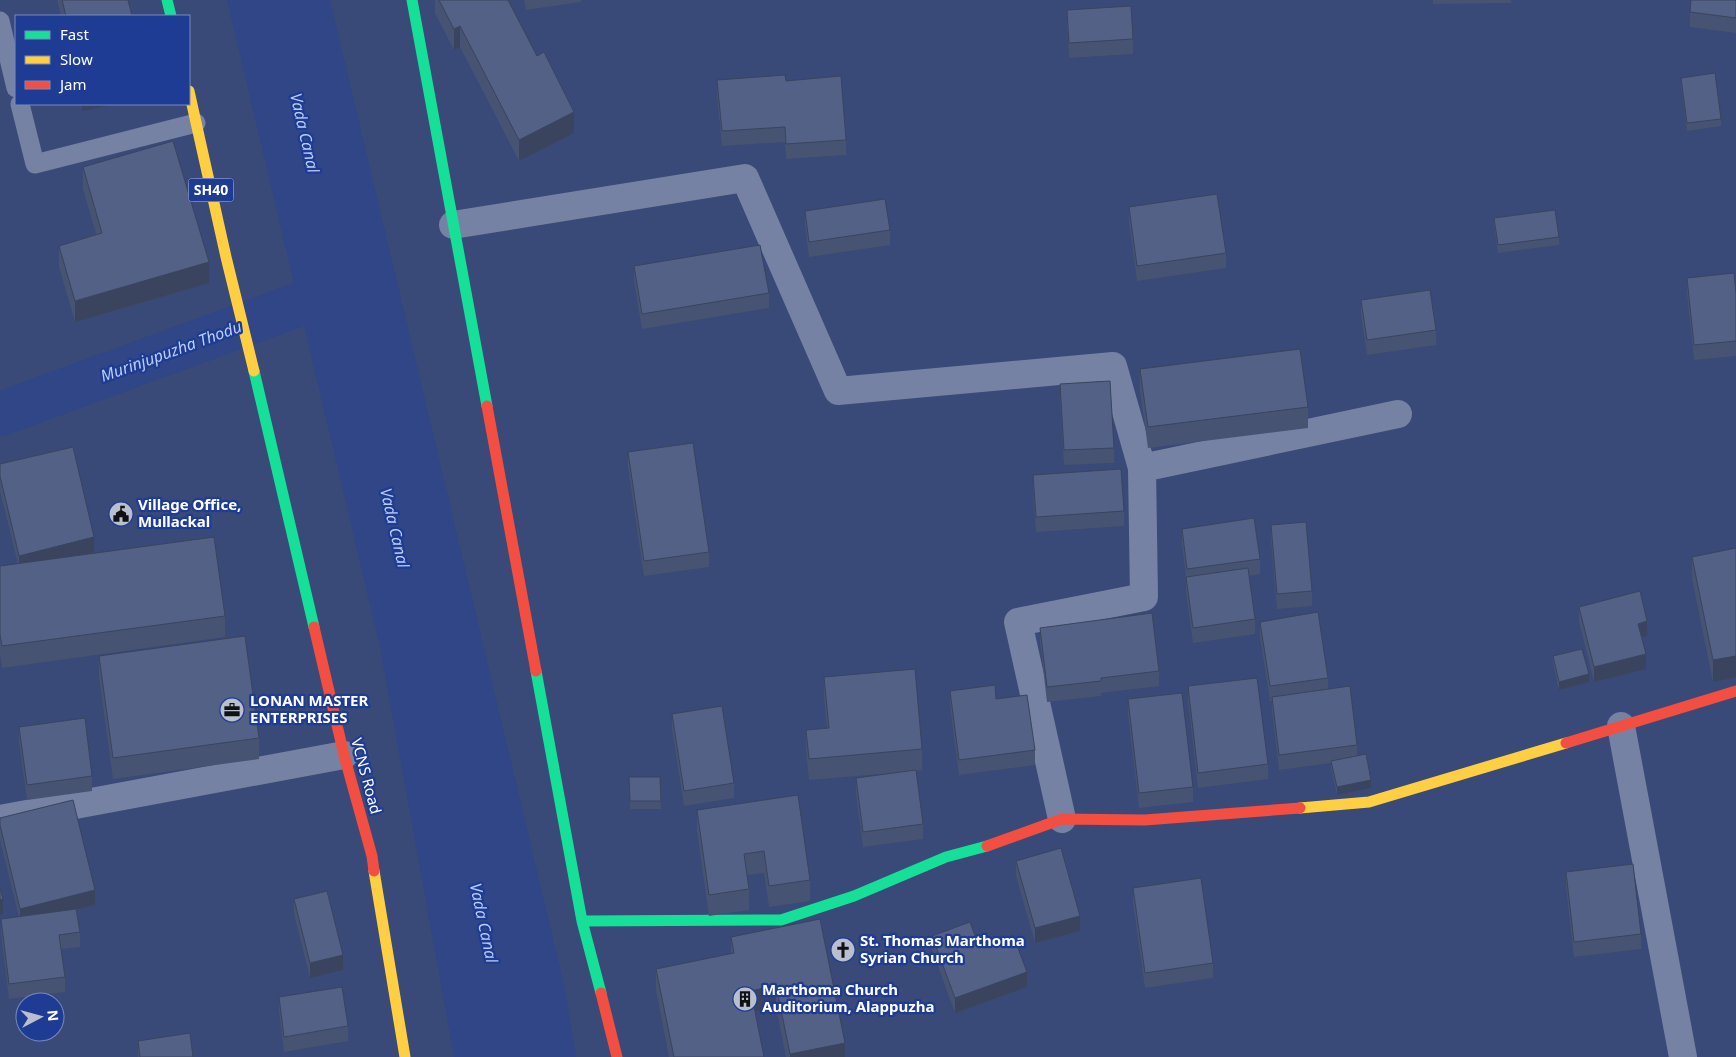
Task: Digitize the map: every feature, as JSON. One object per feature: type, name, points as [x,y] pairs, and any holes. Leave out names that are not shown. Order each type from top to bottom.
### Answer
[{"type":"main road","points":[[167,0],[171,15]]},
{"type":"main road","points":[[412,0],[582,921],[617,1057]]},
{"type":"main road","name":"SH40","points":[[190,95],[196,122]]},
{"type":"main road","name":"VCNS Road","points":[[196,122],[226,257],[266,418],[344,755],[372,856],[405,1057]]},
{"type":"main road","points":[[582,921],[781,920],[854,896],[946,857],[996,843],[1062,819],[1145,820],[1369,802],[1736,691]]},
{"type":"street","points":[[453,225],[745,178],[838,391],[1113,366],[1142,468],[1144,596],[1018,622],[1062,819]]},
{"type":"street","points":[[1142,468],[1398,414]]},
{"type":"street","points":[[1621,726],[1683,1057]]},
{"type":"street","points":[[0,819],[344,755]]},
{"type":"lane","points":[[0,21],[15,84]]},
{"type":"lane","points":[[20,105],[35,164],[196,122]]},
{"type":"water","name":"Vada Canal","points":[[227,0],[330,0],[564,985],[576,1057],[454,1057],[380,647]]},
{"type":"building","points":[[62,0],[128,0],[132,15],[66,15]]},
{"type":"building","points":[[439,0],[508,0],[537,56],[544,52],[574,112],[519,140],[460,26],[454,29]]},
{"type":"building","points":[[1691,0],[1736,0],[1736,18],[1690,12]]},
{"type":"building","points":[[1131,6],[1133,39],[1069,43],[1067,10]]},
{"type":"building","points":[[1715,73],[1721,119],[1687,123],[1681,78]]},
{"type":"building","points":[[785,75],[786,81],[841,76],[846,140],[786,144],[785,127],[722,131],[717,80]]},
{"type":"building","points":[[173,141],[209,262],[75,301],[59,246],[102,233],[83,167]]},
{"type":"building","points":[[1217,194],[1226,253],[1137,266],[1129,207]]},
{"type":"building","points":[[885,199],[890,230],[809,242],[805,211]]},
{"type":"building","points":[[1555,210],[1559,237],[1498,245],[1494,218]]},
{"type":"building","points":[[760,245],[769,293],[642,314],[634,266]]},
{"type":"building","points":[[1734,273],[1736,341],[1694,345],[1687,278]]},
{"type":"building","points":[[1430,290],[1436,330],[1367,340],[1361,300]]},
{"type":"building","points":[[1300,349],[1308,407],[1148,427],[1140,369]]},
{"type":"building","points":[[1110,381],[1114,448],[1064,450],[1060,384]]},
{"type":"building","points":[[693,443],[709,552],[644,561],[628,452]]},
{"type":"building","points":[[73,447],[94,537],[19,556],[0,476],[0,464]]},
{"type":"building","points":[[1121,469],[1124,511],[1036,517],[1033,475]]},
{"type":"building","points":[[1254,518],[1260,559],[1187,569],[1182,529]]},
{"type":"building","points":[[1306,522],[1312,591],[1277,594],[1271,525]]},
{"type":"building","points":[[214,537],[225,616],[2,646],[0,634],[0,566]]},
{"type":"building","points":[[1736,548],[1736,656],[1713,660],[1692,557]]},
{"type":"building","points":[[1248,568],[1255,619],[1193,628],[1186,577]]},
{"type":"building","points":[[1640,591],[1647,621],[1638,624],[1646,654],[1594,667],[1579,607]]},
{"type":"building","points":[[1318,612],[1328,678],[1270,686],[1260,622]]},
{"type":"building","points":[[1152,613],[1159,671],[1101,678],[1101,681],[1047,687],[1040,628]]},
{"type":"building","points":[[245,636],[259,738],[113,758],[99,656]]},
{"type":"building","points":[[1582,649],[1589,674],[1559,682],[1553,656]]},
{"type":"building","points":[[915,669],[922,749],[809,759],[806,730],[829,728],[824,677]]},
{"type":"building","points":[[1257,678],[1268,764],[1198,773],[1188,686]]},
{"type":"building","points":[[995,685],[996,699],[1027,695],[1035,750],[959,760],[950,691]]},
{"type":"building","points":[[1350,686],[1357,745],[1279,755],[1272,697]]},
{"type":"building","points":[[1182,693],[1193,787],[1139,793],[1128,699]]},
{"type":"building","points":[[722,706],[734,783],[684,791],[672,714]]},
{"type":"building","points":[[85,718],[92,776],[27,785],[19,727]]},
{"type":"building","points":[[1366,754],[1371,780],[1337,787],[1331,761]]},
{"type":"building","points":[[916,770],[923,824],[863,832],[856,778]]},
{"type":"building","points":[[629,777],[660,777],[661,801],[630,801]]},
{"type":"building","points":[[798,795],[810,880],[769,886],[764,851],[744,854],[749,889],[709,895],[697,810]]},
{"type":"building","points":[[73,800],[95,890],[20,909],[0,825],[0,818]]},
{"type":"building","points":[[1061,848],[1080,916],[1035,928],[1016,861]]},
{"type":"building","points":[[1633,864],[1641,934],[1574,942],[1566,872]]},
{"type":"building","points":[[1201,878],[1213,963],[1145,973],[1133,888]]},
{"type":"building","points":[[0,887],[3,899],[0,900]]},
{"type":"building","points":[[327,891],[343,955],[310,963],[294,899]]},
{"type":"building","points":[[76,909],[80,932],[59,935],[65,977],[9,984],[1,919]]},
{"type":"building","name":"Marthoma Church Auditorium, Alappuzha","points":[[820,919],[845,1043],[790,1054],[776,985],[751,991],[764,1057],[674,1057],[656,969],[734,953],[731,937]]},
{"type":"building","points":[[970,922],[979,947],[1013,935],[1027,972],[955,998],[932,936]]},
{"type":"building","points":[[342,987],[348,1026],[284,1037],[279,997]]},
{"type":"building","points":[[190,1033],[193,1057],[140,1057],[138,1041]]},
{"type":"waterway","name":"Murinjupuzha Thodu","points":[[0,414],[341,289]]},
{"type":"traffic: fast","points":[[167,0],[171,15]]},
{"type":"traffic: fast","points":[[412,0],[487,406]]},
{"type":"traffic: fast","points":[[254,371],[314,627]]},
{"type":"traffic: fast","points":[[536,671],[582,921],[601,993]]},
{"type":"traffic: fast","points":[[582,921],[781,920],[854,896],[946,857],[987,846]]},
{"type":"traffic: slow","points":[[190,95],[254,371]]},
{"type":"traffic: slow","points":[[1300,808],[1369,802],[1566,743]]},
{"type":"traffic: slow","points":[[374,871],[405,1057]]},
{"type":"traffic: jam","points":[[487,406],[536,671]]},
{"type":"traffic: jam","points":[[314,627],[344,755],[372,856],[374,871]]},
{"type":"traffic: jam","points":[[1566,743],[1736,691]]},
{"type":"traffic: jam","points":[[987,846],[1062,819],[1145,820],[1300,808]]},
{"type":"traffic: jam","points":[[601,993],[617,1057]]},
{"type":"place","name":"Village Office, Mullackal","points":[[121,514]]},
{"type":"place","name":"LONAN MASTER ENTERPRISES","points":[[232,710]]},
{"type":"place","name":"St. Thomas Marthoma Syrian Church","points":[[843,950]]},
{"type":"place","name":"Marthoma Church Auditorium, Alappuzha","points":[[745,999]]}]
